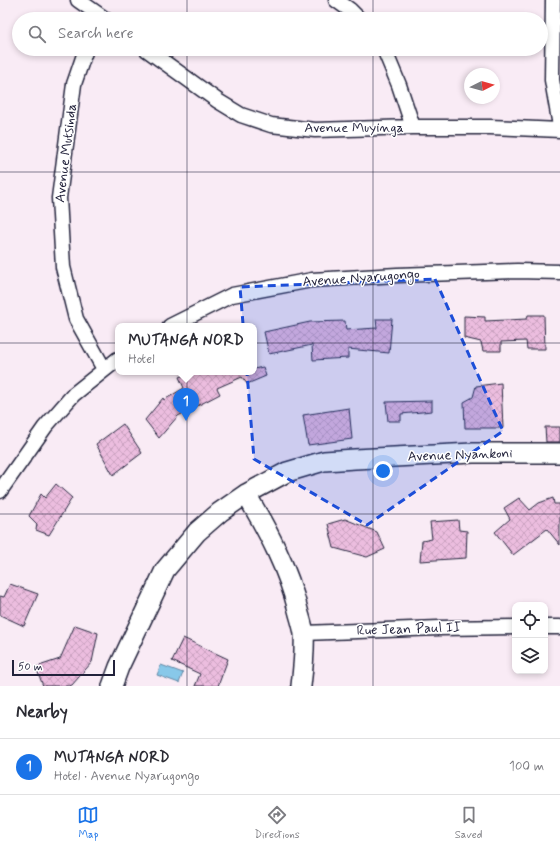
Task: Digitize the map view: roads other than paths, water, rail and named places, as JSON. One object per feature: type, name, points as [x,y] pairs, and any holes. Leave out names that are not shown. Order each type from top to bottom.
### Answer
[{"type":"street","points":[[78,0],[94,12]]},
{"type":"street","points":[[336,0],[351,12]]},
{"type":"street","points":[[553,0],[552,80],[560,126]]},
{"type":"street","name":"Avenue Mutsinda","points":[[84,56],[74,84],[59,198],[63,267],[76,319],[104,370]]},
{"type":"street","name":"Avenue Muyinga","points":[[156,56],[218,101],[241,115],[271,125],[315,130],[413,127],[490,127],[560,130]]},
{"type":"street","points":[[387,56],[399,85],[413,127]]},
{"type":"street","name":"Avenue Nyarugongo","points":[[176,323],[232,295],[312,280],[397,275],[517,271],[560,272]]},
{"type":"street","points":[[0,491],[45,427],[74,394],[115,361]]},
{"type":"street","name":"Avenue Nyankoni","points":[[112,686],[165,570],[197,532],[220,512],[246,494],[287,472],[324,461],[473,454],[560,453]]},
{"type":"street","points":[[246,494],[268,531],[295,596],[304,633],[301,686]]},
{"type":"street","name":"Rue Jean Paul II","points":[[304,633],[512,627]]},
{"type":"street","points":[[548,627],[560,627]]},
{"type":"water","points":[[161,665],[183,673],[179,683],[157,675]]},
{"type":"place","name":"MUTANGA NORD","points":[[186,421]]}]
